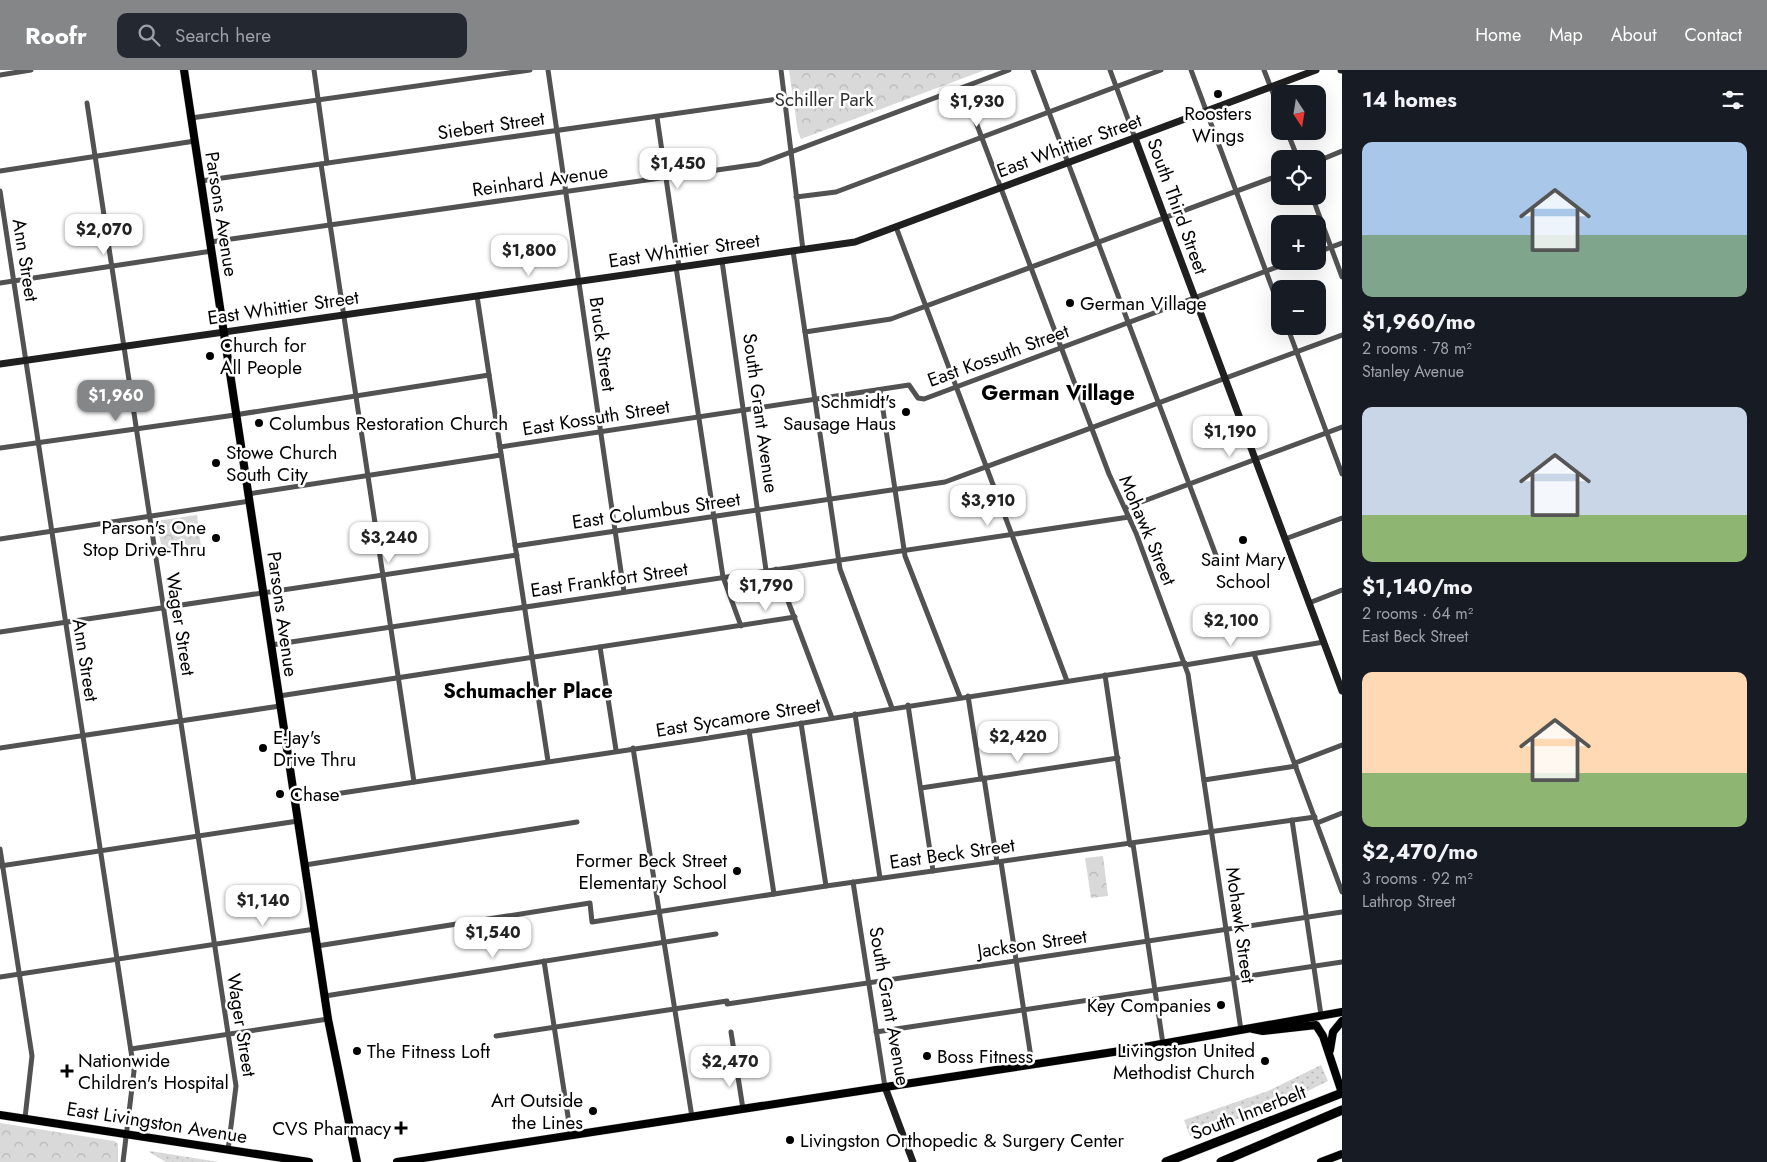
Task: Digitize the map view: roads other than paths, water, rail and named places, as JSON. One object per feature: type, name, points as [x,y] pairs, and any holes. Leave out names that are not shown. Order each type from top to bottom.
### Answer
[{"type":"highway","name":"South Innerbelt","points":[[1166,1162],[1342,1093]]},
{"type":"highway","name":"South Innerbelt","points":[[1221,1162],[1342,1110]]},
{"type":"main road","name":"Parsons Avenue","points":[[184,70],[328,1019],[357,1162]]},
{"type":"main road","points":[[1250,1029],[1262,1025],[1322,1015],[1342,1014]]},
{"type":"main road","points":[[1330,1060],[1333,1032],[1342,1021]]},
{"type":"main road","points":[[397,1162],[1163,1044],[1241,1030],[1263,1030],[1313,1023],[1323,1036],[1342,1093]]},
{"type":"main road","name":"East Livingston Avenue","points":[[0,1114],[309,1162]]},
{"type":"main road","points":[[1321,1162],[1342,1154]]},
{"type":"street","points":[[0,75],[32,70]]},
{"type":"street","points":[[314,70],[330,225],[414,782]]},
{"type":"street","points":[[191,118],[530,70]]},
{"type":"street","name":"Bruck Street","points":[[548,70],[624,592]]},
{"type":"street","points":[[781,70],[786,98],[802,250]]},
{"type":"street","name":"Reinhard Avenue","points":[[210,242],[759,164],[1009,70]]},
{"type":"street","points":[[1033,70],[1217,558]]},
{"type":"street","name":"South Third Street","points":[[1110,70],[1342,691]]},
{"type":"street","points":[[796,197],[836,192],[1161,70]]},
{"type":"street","points":[[1191,70],[1271,284]]},
{"type":"street","points":[[1264,70],[1271,88]]},
{"type":"street","name":"East Whittier Street","points":[[1278,85],[1316,70]]},
{"type":"street","name":"Mohawk Street","points":[[963,88],[1109,474],[1129,517],[1185,664],[1241,1030]]},
{"type":"street","name":"East Whittier Street","points":[[0,364],[855,242],[1271,88]]},
{"type":"street","name":"Siebert Street","points":[[201,181],[786,98]]},
{"type":"street","name":"Wager Street","points":[[87,103],[228,1034],[236,1097],[228,1150]]},
{"type":"street","points":[[657,117],[712,516],[723,577],[741,626]]},
{"type":"street","points":[[0,171],[195,141]]},
{"type":"street","points":[[1326,158],[1342,151]]},
{"type":"street","points":[[804,332],[892,320],[1271,178]]},
{"type":"street","name":"Ann Street","points":[[0,191],[135,1076],[124,1162]]},
{"type":"street","points":[[1315,205],[1342,277]]},
{"type":"street","points":[[896,227],[1067,681]]},
{"type":"street","points":[[1326,249],[1342,243]]},
{"type":"street","points":[[0,283],[212,251]]},
{"type":"street","points":[[793,251],[838,560],[892,708]]},
{"type":"street","name":"South Grant Avenue","points":[[722,261],[766,570]]},
{"type":"street","name":"East Kossuth Street","points":[[500,447],[909,385],[918,398],[924,399],[1271,269]]},
{"type":"street","points":[[477,296],[548,761]]},
{"type":"street","points":[[1290,335],[1342,474]]},
{"type":"street","name":"East Columbus Street","points":[[516,546],[945,482],[1342,335]]},
{"type":"street","points":[[0,448],[489,375]]},
{"type":"street","points":[[880,390],[904,550],[960,698]]},
{"type":"street","points":[[1125,508],[1342,427]]},
{"type":"street","name":"East Kossuth Street","points":[[0,538],[149,517],[367,475],[502,454]]},
{"type":"street","name":"East Frankfort Street","points":[[271,645],[1129,517]]},
{"type":"street","points":[[1285,540],[1342,518]]},
{"type":"street","points":[[0,632],[517,555]]},
{"type":"street","points":[[776,569],[832,718]]},
{"type":"street","points":[[1309,603],[1342,590]]},
{"type":"street","points":[[279,696],[795,617]]},
{"type":"street","name":"East Sycamore Street","points":[[295,800],[1324,642]]},
{"type":"street","points":[[600,647],[616,750]]},
{"type":"street","points":[[1254,654],[1342,892]]},
{"type":"street","points":[[1105,675],[1163,1044]]},
{"type":"street","points":[[968,696],[999,862],[1032,1064]]},
{"type":"street","points":[[0,748],[280,706]]},
{"type":"street","points":[[908,706],[933,871]]},
{"type":"street","points":[[855,714],[880,878]]},
{"type":"street","points":[[801,723],[826,886]]},
{"type":"street","points":[[749,731],[774,894]]},
{"type":"street","points":[[1204,780],[1295,765],[1342,745]]},
{"type":"street","points":[[633,748],[692,1117]]},
{"type":"street","points":[[921,788],[1118,758]]},
{"type":"street","name":"East Beck Street","points":[[317,946],[590,903],[592,922],[880,878],[1292,820],[1316,820],[1342,813]]},
{"type":"street","points":[[1292,820],[1322,1015]]},
{"type":"street","points":[[1,866],[298,821]]},
{"type":"street","points":[[305,865],[577,822]]},
{"type":"street","points":[[0,849],[1,866],[32,1056],[25,1118]]},
{"type":"street","name":"South Grant Avenue","points":[[853,882],[885,1087],[913,1162]]},
{"type":"street","name":"Jackson Street","points":[[496,1036],[1226,931],[1342,912]]},
{"type":"street","points":[[0,977],[315,929]]},
{"type":"street","points":[[325,996],[716,934]]},
{"type":"street","points":[[544,961],[571,1136]]},
{"type":"street","points":[[876,1032],[1342,962]]},
{"type":"street","points":[[130,1049],[328,1019]]},
{"type":"street","points":[[731,1032],[743,1109]]},
{"type":"place","name":"Roosters Wings","points":[[1218,94]]},
{"type":"place","name":"German Village","points":[[1070,303]]},
{"type":"place","name":"Church for All People","points":[[210,356]]},
{"type":"place","name":"Schmidt's Sausage Haus","points":[[906,412]]},
{"type":"place","name":"Columbus Restoration Church","points":[[259,423]]},
{"type":"place","name":"Stowe Church South City","points":[[216,463]]},
{"type":"place","name":"Parson's One Stop Drive-Thru","points":[[216,538]]},
{"type":"place","name":"Saint Mary School","points":[[1243,540]]},
{"type":"place","name":"E-Jay's Drive Thru","points":[[263,748]]},
{"type":"place","name":"Chase","points":[[280,794]]},
{"type":"place","name":"Former Beck Street Elementary School","points":[[737,871]]},
{"type":"place","name":"Key Companies","points":[[1221,1005]]},
{"type":"place","name":"The Fitness Loft","points":[[357,1051]]},
{"type":"place","name":"Boss Fitness","points":[[927,1056]]},
{"type":"place","name":"Livingston United Methodist Church","points":[[1265,1061]]},
{"type":"place","name":"Nationwide Children's Hospital","points":[[67,1071]]},
{"type":"place","name":"Art Outside the Lines","points":[[593,1111]]},
{"type":"place","name":"CVS Pharmacy","points":[[401,1128]]},
{"type":"place","name":"Livingston Orthopedic & Surgery Center","points":[[790,1140]]},
{"type":"district","name":"German Village","points":[[1058,393]]},
{"type":"district","name":"Schumacher Place","points":[[528,691]]},
{"type":"park label","name":"Schiller Park","points":[[824,99]]}]
